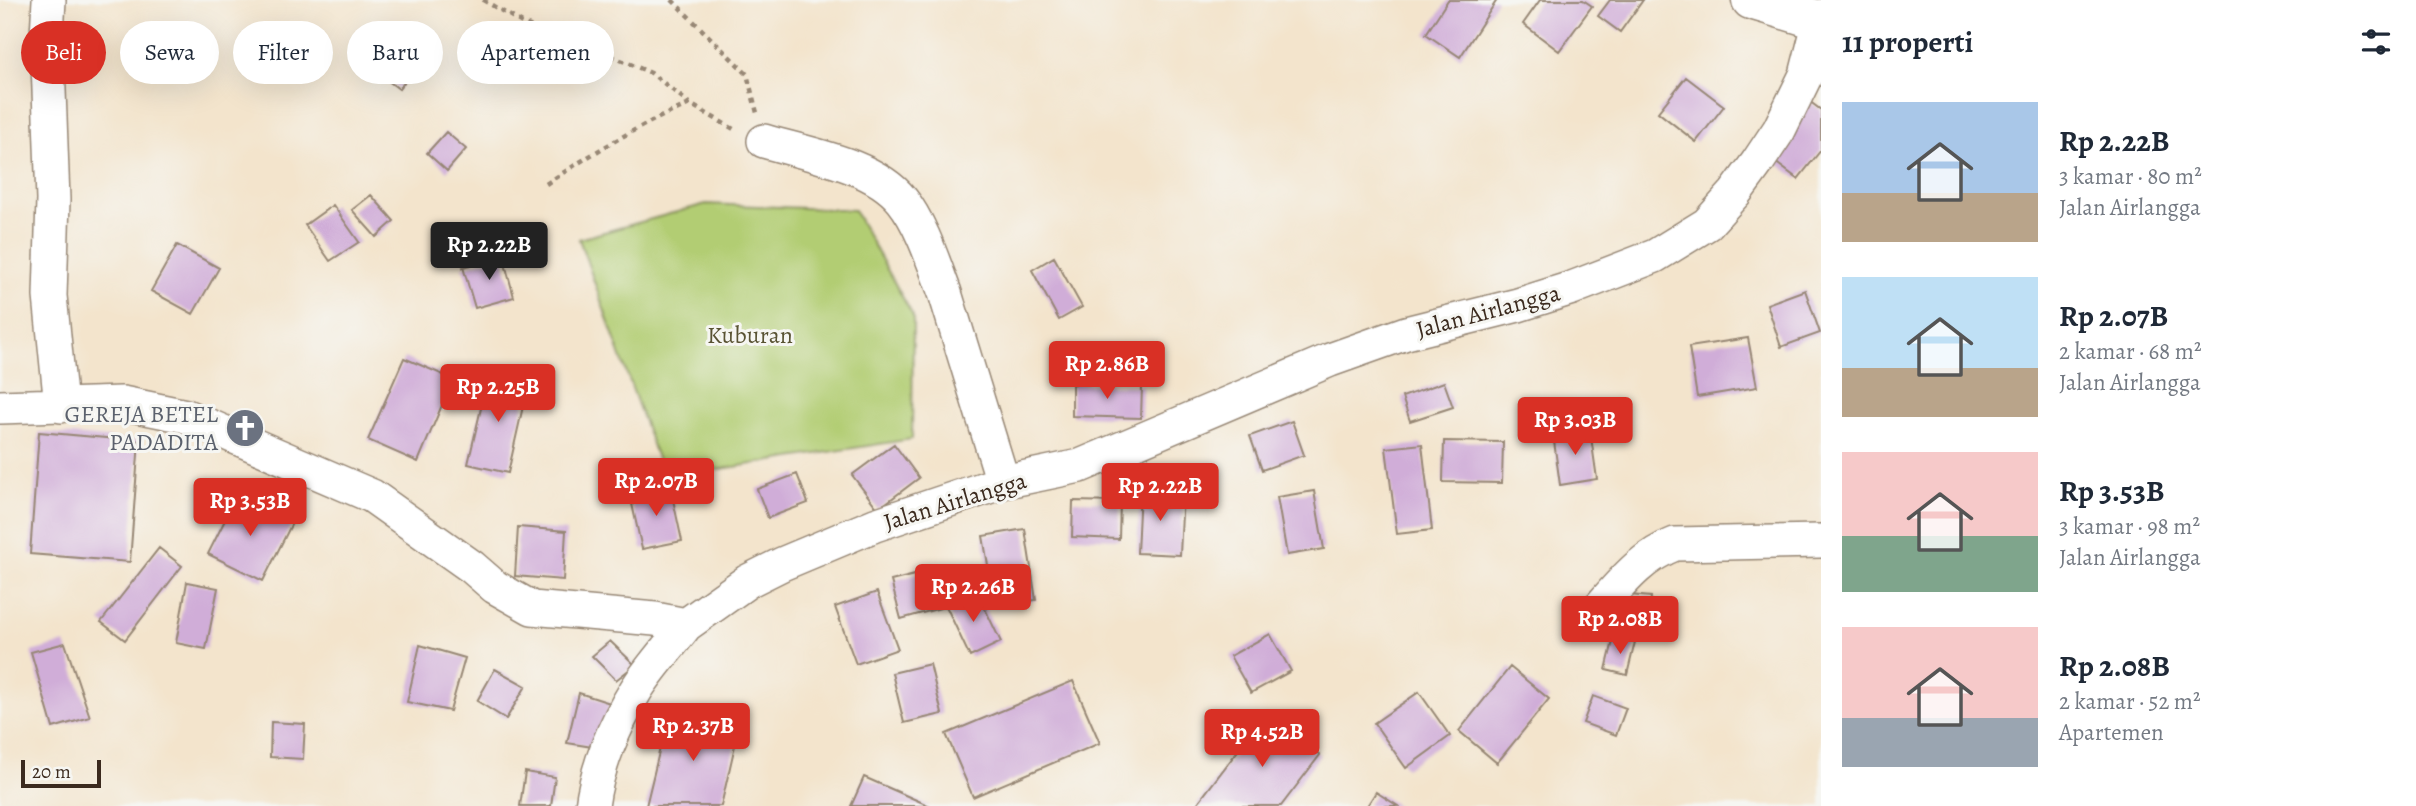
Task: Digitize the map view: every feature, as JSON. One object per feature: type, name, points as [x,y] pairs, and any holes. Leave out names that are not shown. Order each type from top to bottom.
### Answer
[{"type":"highway","points":[[1751,0],[1821,19]]},
{"type":"street","points":[[49,0],[47,35],[52,200],[50,296],[61,406]]},
{"type":"street","name":"Jalan Airlangga","points":[[592,806],[604,757],[637,688],[686,625],[748,581],[875,525],[1003,482],[1080,466],[1330,360],[1406,334],[1572,288],[1655,256],[1707,224],[1735,193],[1779,130],[1806,75],[1821,19]]},
{"type":"street","points":[[764,141],[860,170],[889,187],[903,200],[942,283],[1003,482]]},
{"type":"street","points":[[0,407],[122,403],[186,416],[372,496],[403,516],[495,587],[532,608],[686,625]]},
{"type":"street","points":[[1590,618],[1636,568],[1655,552],[1675,544],[1821,541]]},
{"type":"path","points":[[483,0],[524,23],[581,43],[651,73],[690,104],[732,129],[764,141]]},
{"type":"path","points":[[671,0],[747,74],[764,141]]},
{"type":"path","points":[[547,184],[632,130],[690,104]]},
{"type":"green space","name":"Kuburan","points":[[706,204],[854,210],[913,316],[912,439],[664,478],[579,239]]},
{"type":"building","points":[[1448,0],[1497,0],[1460,57],[1426,34]]},
{"type":"building","points":[[1540,0],[1583,0],[1592,6],[1559,51],[1523,24]]},
{"type":"building","points":[[1610,0],[1643,0],[1620,32],[1598,16]]},
{"type":"building","points":[[1686,77],[1724,106],[1696,142],[1658,112]]},
{"type":"building","points":[[1809,101],[1821,110],[1821,150],[1798,179],[1767,156]]},
{"type":"building","points":[[446,132],[466,149],[447,171],[427,153]]},
{"type":"building","points":[[371,195],[394,221],[376,237],[352,210]]},
{"type":"building","points":[[333,205],[359,242],[330,261],[305,225]]},
{"type":"building","points":[[177,245],[219,268],[193,314],[151,291]]},
{"type":"building","points":[[503,256],[514,297],[475,308],[463,267]]},
{"type":"building","points":[[1054,257],[1082,307],[1059,320],[1032,270]]},
{"type":"building","points":[[1805,290],[1820,333],[1781,347],[1767,304]]},
{"type":"building","points":[[1748,338],[1757,387],[1697,397],[1689,347]]},
{"type":"building","points":[[404,358],[453,379],[418,462],[368,440]]},
{"type":"building","points":[[489,374],[528,384],[508,473],[468,464]]},
{"type":"building","points":[[1444,382],[1453,407],[1410,421],[1402,397]]},
{"type":"building","points":[[1072,384],[1142,386],[1141,418],[1072,416]]},
{"type":"building","points":[[1292,421],[1304,455],[1262,470],[1250,436]]},
{"type":"building","points":[[1590,430],[1597,479],[1560,485],[1553,434]]},
{"type":"building","points":[[39,432],[139,441],[130,562],[30,554]]},
{"type":"building","points":[[1444,441],[1503,442],[1502,483],[1443,482]]},
{"type":"building","points":[[894,444],[919,478],[878,509],[852,475]]},
{"type":"building","points":[[1422,444],[1432,530],[1397,534],[1386,448]]},
{"type":"building","points":[[797,474],[808,503],[768,518],[757,489]]},
{"type":"building","points":[[670,486],[682,541],[642,549],[630,495]]},
{"type":"building","points":[[1140,490],[1183,493],[1180,555],[1137,553]]},
{"type":"building","points":[[1314,491],[1324,549],[1287,555],[1277,497]]},
{"type":"building","points":[[237,496],[292,523],[263,581],[208,554]]},
{"type":"building","points":[[1073,501],[1120,502],[1119,539],[1072,537]]},
{"type":"building","points":[[518,527],[566,531],[563,580],[515,576]]},
{"type":"building","points":[[1025,529],[1036,600],[995,606],[983,536]]},
{"type":"building","points":[[159,548],[182,566],[125,640],[101,622]]},
{"type":"building","points":[[934,570],[944,607],[901,619],[891,581]]},
{"type":"building","points":[[187,582],[218,588],[206,649],[176,643]]},
{"type":"building","points":[[877,592],[898,649],[856,664],[835,607]]},
{"type":"building","points":[[977,592],[1001,642],[970,657],[946,606]]},
{"type":"building","points":[[1630,595],[1651,597],[1649,615],[1629,613]]},
{"type":"building","points":[[1270,634],[1291,671],[1251,693],[1230,656]]},
{"type":"building","points":[[1614,637],[1635,642],[1627,675],[1606,670]]},
{"type":"building","points":[[610,641],[635,665],[616,680],[592,656]]},
{"type":"building","points":[[65,643],[90,717],[53,728],[31,652]]},
{"type":"building","points":[[420,645],[465,658],[450,711],[407,702]]},
{"type":"building","points":[[930,664],[942,714],[904,723],[892,673]]},
{"type":"building","points":[[1510,667],[1549,699],[1497,763],[1459,731]]},
{"type":"building","points":[[495,669],[526,686],[506,719],[477,701]]},
{"type":"building","points":[[1073,681],[1100,743],[973,797],[946,734]]},
{"type":"building","points":[[1419,692],[1450,736],[1406,768],[1374,723]]},
{"type":"building","points":[[579,693],[610,703],[599,748],[567,743]]},
{"type":"building","points":[[1593,696],[1626,708],[1616,735],[1583,723]]},
{"type":"building","points":[[669,711],[739,728],[721,806],[646,806]]},
{"type":"building","points":[[1266,714],[1320,755],[1281,806],[1199,806],[1197,804]]},
{"type":"building","points":[[271,722],[305,724],[303,759],[270,757]]},
{"type":"building","points":[[525,772],[555,777],[551,806],[520,806]]},
{"type":"building","points":[[864,777],[930,806],[851,806]]},
{"type":"building","points":[[1376,792],[1398,806],[1367,806]]},
{"type":"place","name":"GEREJA BETEL PADADITA","points":[[245,428]]}]
